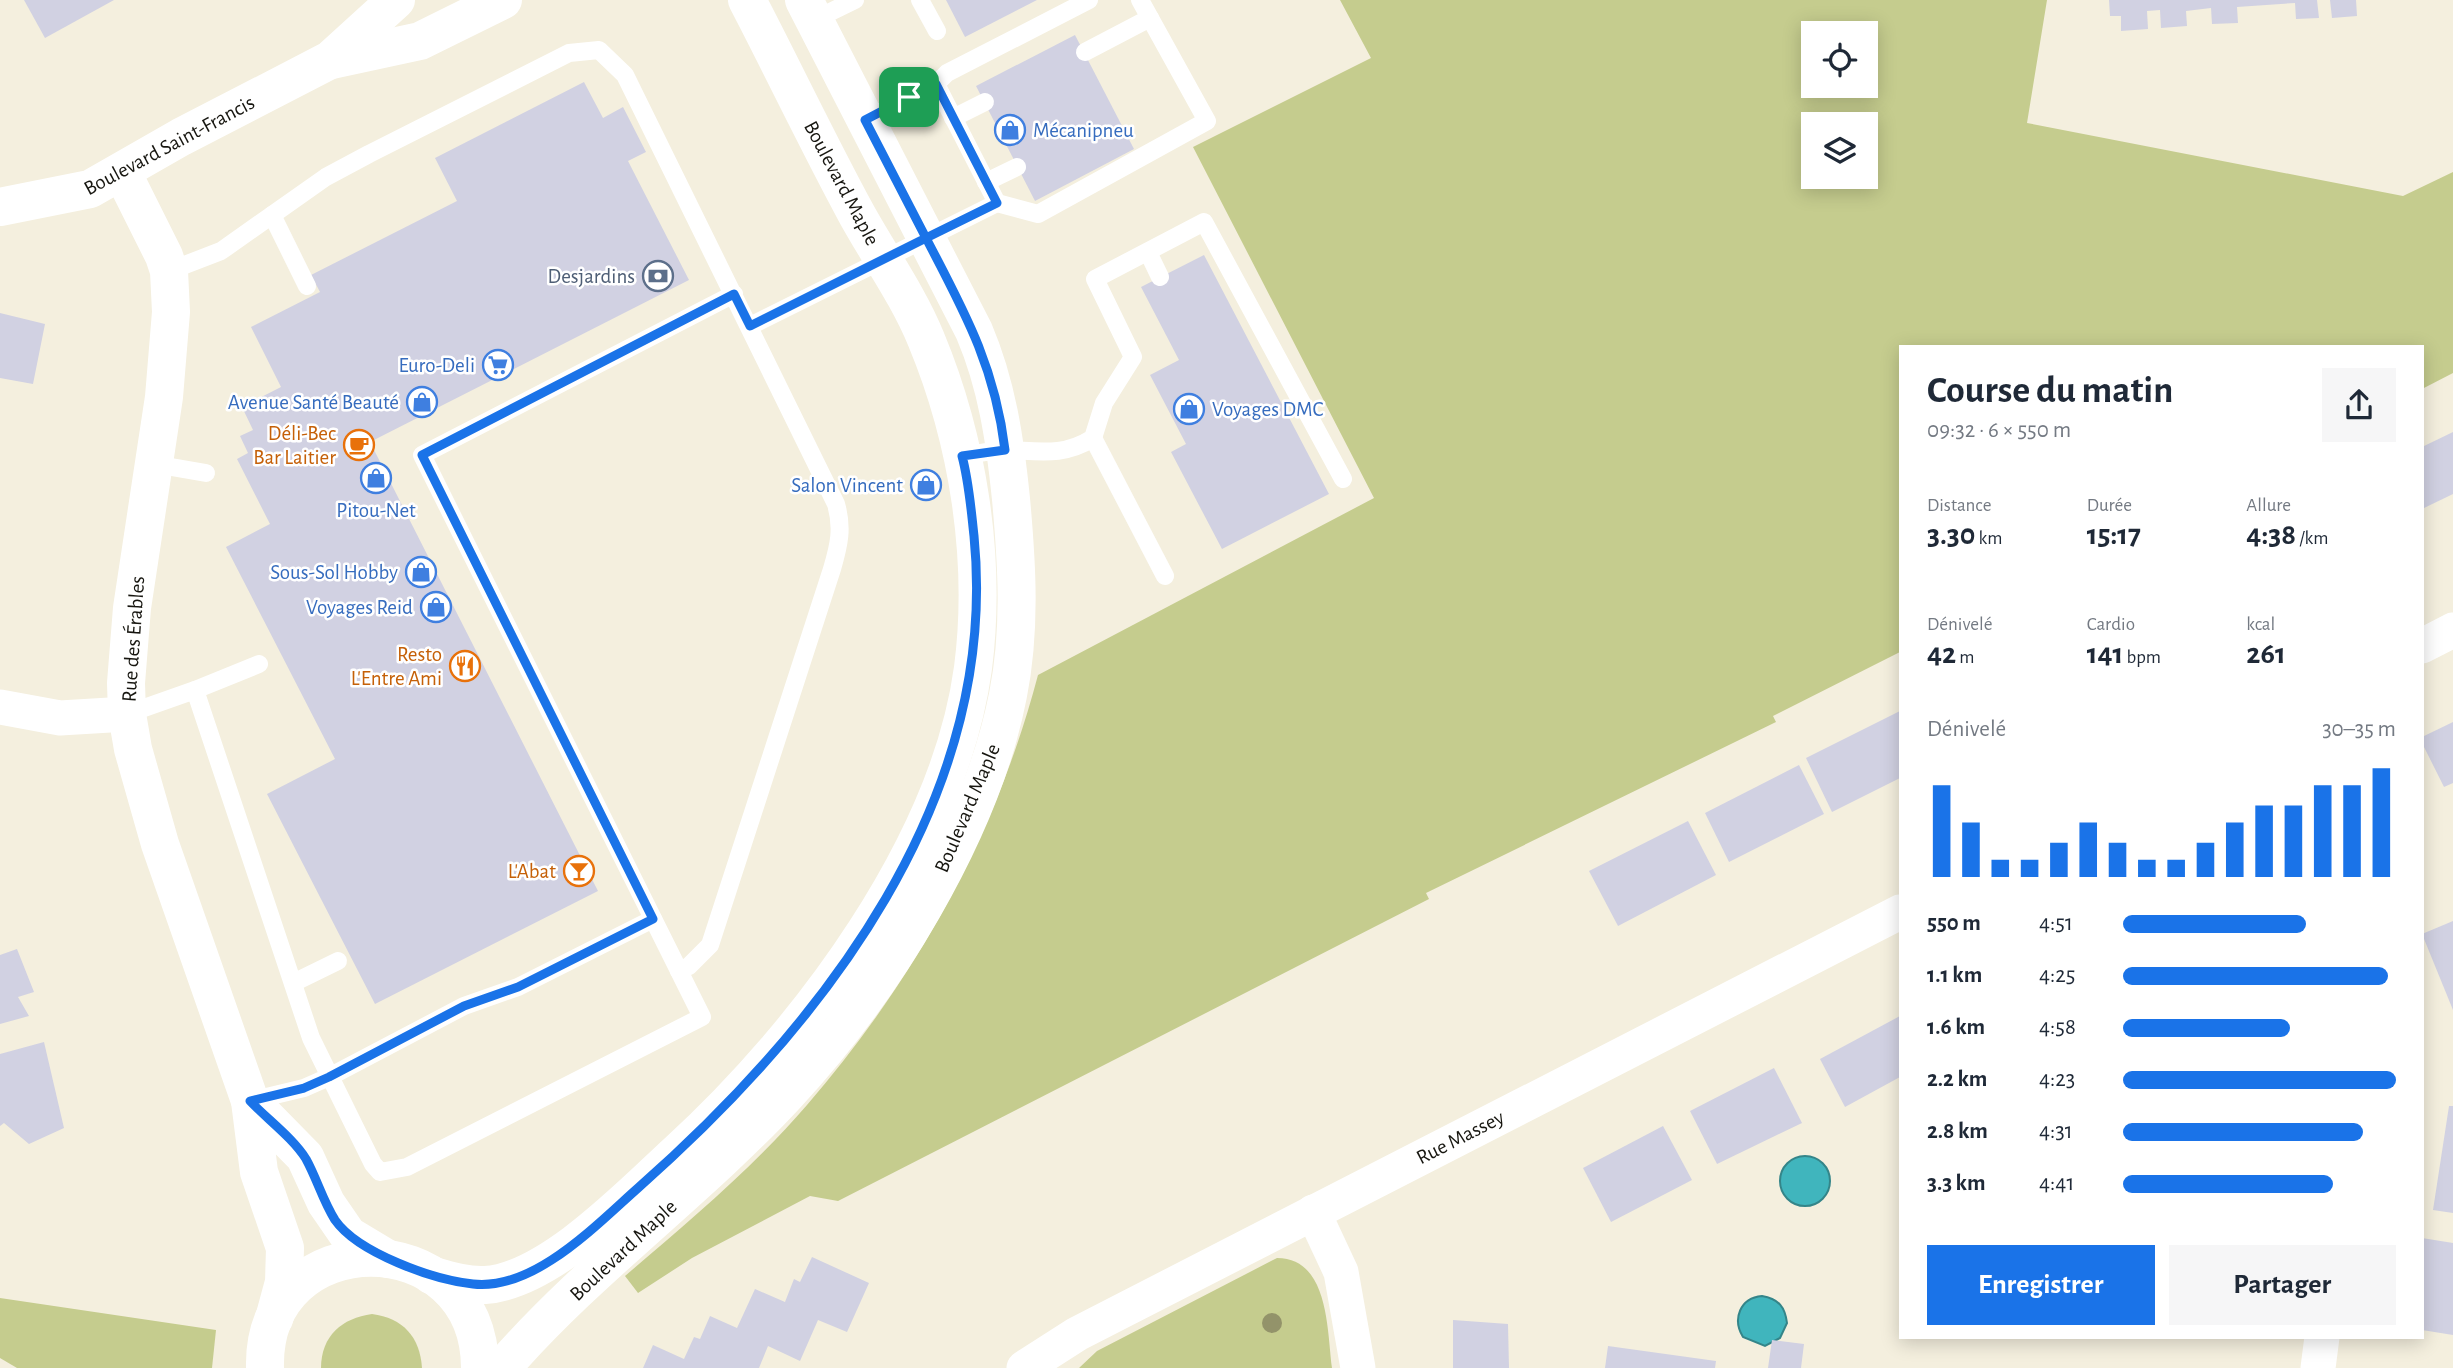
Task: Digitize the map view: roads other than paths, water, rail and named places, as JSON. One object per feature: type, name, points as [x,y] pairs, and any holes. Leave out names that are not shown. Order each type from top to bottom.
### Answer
[{"type":"street","name":"Boulevard Saint-Francis","points":[[0,207],[73,195],[122,172],[181,137],[330,60],[396,0]]},
{"type":"street","name":"Boulevard Saint-Francis","points":[[330,60],[421,41],[503,0]]},
{"type":"street","name":"Boulevard Maple","points":[[431,1275],[466,1284],[497,1284],[524,1273],[568,1248],[659,1170],[740,1092],[796,1029],[859,941],[924,821],[948,762],[964,709],[972,670],[977,592],[971,512],[962,456],[943,385],[925,336],[747,0]]},
{"type":"street","name":"Boulevard Maple","points":[[502,1368],[540,1328],[726,1156],[789,1093],[869,993],[934,884],[989,766],[1008,695],[1017,620],[1017,577],[999,407],[985,357],[809,10]]},
{"type":"street","name":"Rue des Érables","points":[[122,172],[158,240],[169,271],[171,341],[132,608],[126,683],[127,714],[133,749],[160,844],[194,950],[250,1101],[259,1172],[285,1248],[285,1282],[265,1354],[265,1368]]},
{"type":"street","points":[[2424,645],[2453,630]]},
{"type":"street","points":[[0,707],[60,718],[127,714]]},
{"type":"street","name":"Rue Massey","points":[[1024,1368],[1077,1334],[1899,913]]},
{"type":"street","name":"Rue des Érables","points":[[250,1101],[305,1157],[326,1203],[348,1235],[389,1259]]},
{"type":"street","points":[[1313,1212],[1341,1272],[1358,1368]]},
{"type":"street","points":[[274,1319],[297,1285],[327,1265],[367,1257],[389,1259],[431,1275],[460,1297],[477,1333],[480,1368]]},
{"type":"street","points":[[2318,1368],[2322,1339]]},
{"type":"lane","points":[[809,10],[855,0]]},
{"type":"lane","points":[[920,0],[937,31]]},
{"type":"lane","points":[[865,120],[936,84],[947,73],[1089,0]]},
{"type":"lane","points":[[750,326],[997,203],[1038,214],[1207,121],[1140,0]]},
{"type":"lane","points":[[1085,52],[1150,18]]},
{"type":"lane","points":[[169,271],[221,251],[326,177],[569,53],[599,50],[625,75],[750,326],[836,504],[841,521],[841,540],[710,946],[689,967],[679,971]]},
{"type":"lane","points":[[936,84],[997,203]]},
{"type":"lane","points":[[953,118],[985,102]]},
{"type":"lane","points":[[986,182],[1017,167]]},
{"type":"lane","points":[[272,215],[307,286]]},
{"type":"lane","points":[[962,456],[1005,450],[1049,453],[1075,449],[1093,438],[1104,403],[1133,357],[1095,279],[1204,222],[1343,479]]},
{"type":"lane","points":[[1148,252],[1160,277]]},
{"type":"lane","points":[[195,690],[293,983],[329,1077],[373,1164],[380,1172],[402,1169],[702,1017],[422,455],[734,294]]},
{"type":"lane","points":[[1093,438],[1164,576]]},
{"type":"lane","points":[[154,464],[205,473]]},
{"type":"lane","points":[[127,714],[259,664]]},
{"type":"lane","points":[[250,1101],[304,1088],[329,1077],[464,1006],[518,987],[653,919]]},
{"type":"lane","points":[[293,983],[338,961]]},
{"type":"water","points":[[1805,1156],[1823,1163],[1830,1181],[1823,1199],[1805,1206],[1787,1199],[1780,1181],[1787,1163]]},
{"type":"water","points":[[1762,1296],[1773,1299],[1780,1305],[1785,1312],[1787,1323],[1780,1338],[1765,1346],[1743,1337],[1738,1323],[1743,1305]]},
{"type":"place","name":"Mécanipneu","points":[[1010,130]]},
{"type":"place","name":"Desjardins","points":[[658,276]]},
{"type":"place","name":"Euro-Deli","points":[[498,365]]},
{"type":"place","name":"Avenue Santé Beauté","points":[[422,402]]},
{"type":"place","name":"Voyages DMC","points":[[1189,409]]},
{"type":"place","name":"Déli-Bec Bar Laitier","points":[[359,445]]},
{"type":"place","name":"Pitou-Net","points":[[376,478]]},
{"type":"place","name":"Salon Vincent","points":[[926,485]]},
{"type":"place","name":"Sous-Sol Hobby","points":[[421,572]]},
{"type":"place","name":"Voyages Reid","points":[[436,607]]},
{"type":"place","name":"Resto L'Entre Ami","points":[[465,666]]},
{"type":"place","name":"L'Abat","points":[[579,871]]}]
